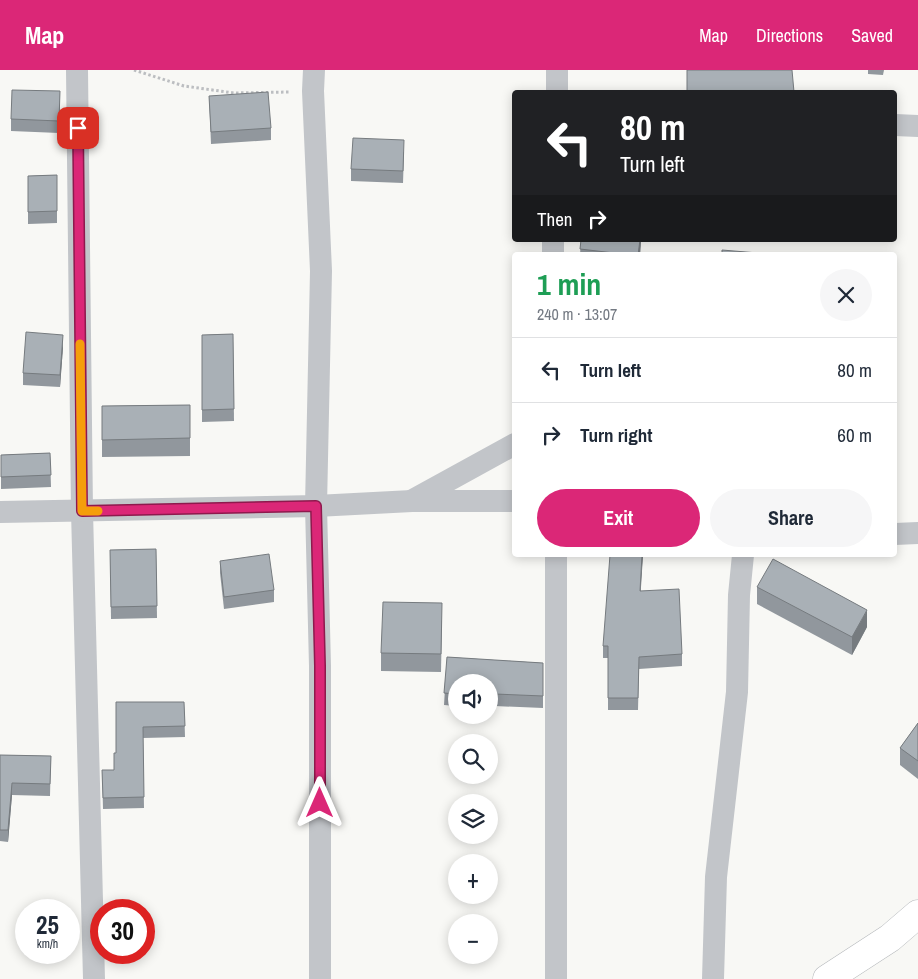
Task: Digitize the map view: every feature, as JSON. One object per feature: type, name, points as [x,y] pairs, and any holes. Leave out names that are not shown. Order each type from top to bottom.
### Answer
[{"type":"highway","points":[[826,979],[890,938],[918,914]]},
{"type":"street","points":[[77,70],[82,511],[94,979]]},
{"type":"street","points":[[557,70],[557,90]]},
{"type":"street","points":[[313,81],[321,271],[316,506],[320,666],[320,979]]},
{"type":"street","points":[[897,125],[918,126]]},
{"type":"street","points":[[412,501],[512,446]]},
{"type":"street","points":[[0,512],[316,506],[412,501],[512,501]]},
{"type":"street","points":[[897,534],[918,532]]},
{"type":"street","points":[[556,557],[556,979]]},
{"type":"street","points":[[714,979],[716,877],[737,692],[743,557]]},
{"type":"path","points":[[134,70],[184,86],[234,93],[313,81]]},
{"type":"building","points":[[687,70],[792,70],[794,90],[687,90]]},
{"type":"building","points":[[12,90],[60,91],[59,121],[11,119]]},
{"type":"building","points":[[268,92],[271,128],[211,132],[209,96]]},
{"type":"building","points":[[353,138],[404,140],[403,171],[351,169]]},
{"type":"building","points":[[57,175],[57,211],[28,212],[28,176]]},
{"type":"building","points":[[581,242],[640,242],[638,252],[606,252],[580,249]]},
{"type":"building","points":[[722,250],[746,252],[722,252]]},
{"type":"building","points":[[26,332],[63,335],[60,375],[23,373]]},
{"type":"building","points":[[233,334],[234,409],[202,410],[202,335]]},
{"type":"building","points":[[190,405],[190,438],[102,440],[102,406]]},
{"type":"building","points":[[50,453],[51,475],[1,477],[1,455]]},
{"type":"building","points":[[156,549],[157,606],[111,607],[110,550]]},
{"type":"building","points":[[269,554],[274,590],[224,597],[220,561]]},
{"type":"building","points":[[610,557],[642,557],[640,591],[679,589],[682,654],[639,657],[638,698],[608,698],[608,646],[603,646]]},
{"type":"building","points":[[773,559],[867,610],[852,637],[757,587]]},
{"type":"building","points":[[383,602],[442,603],[441,654],[381,653]]},
{"type":"building","points":[[447,657],[543,663],[543,696],[498,694],[498,674],[448,674],[448,693],[444,693]]},
{"type":"building","points":[[116,702],[184,702],[185,726],[143,727],[144,797],[103,798],[102,770],[114,770]]},
{"type":"building","points":[[918,723],[918,761],[900,748]]},
{"type":"building","points":[[0,755],[51,756],[50,784],[12,783],[8,830],[0,830]]},
{"type":"slow traffic","points":[[80,344],[82,511],[98,511]]},
{"type":"route","points":[[78,128],[82,511],[316,506],[320,666],[320,803]]}]
